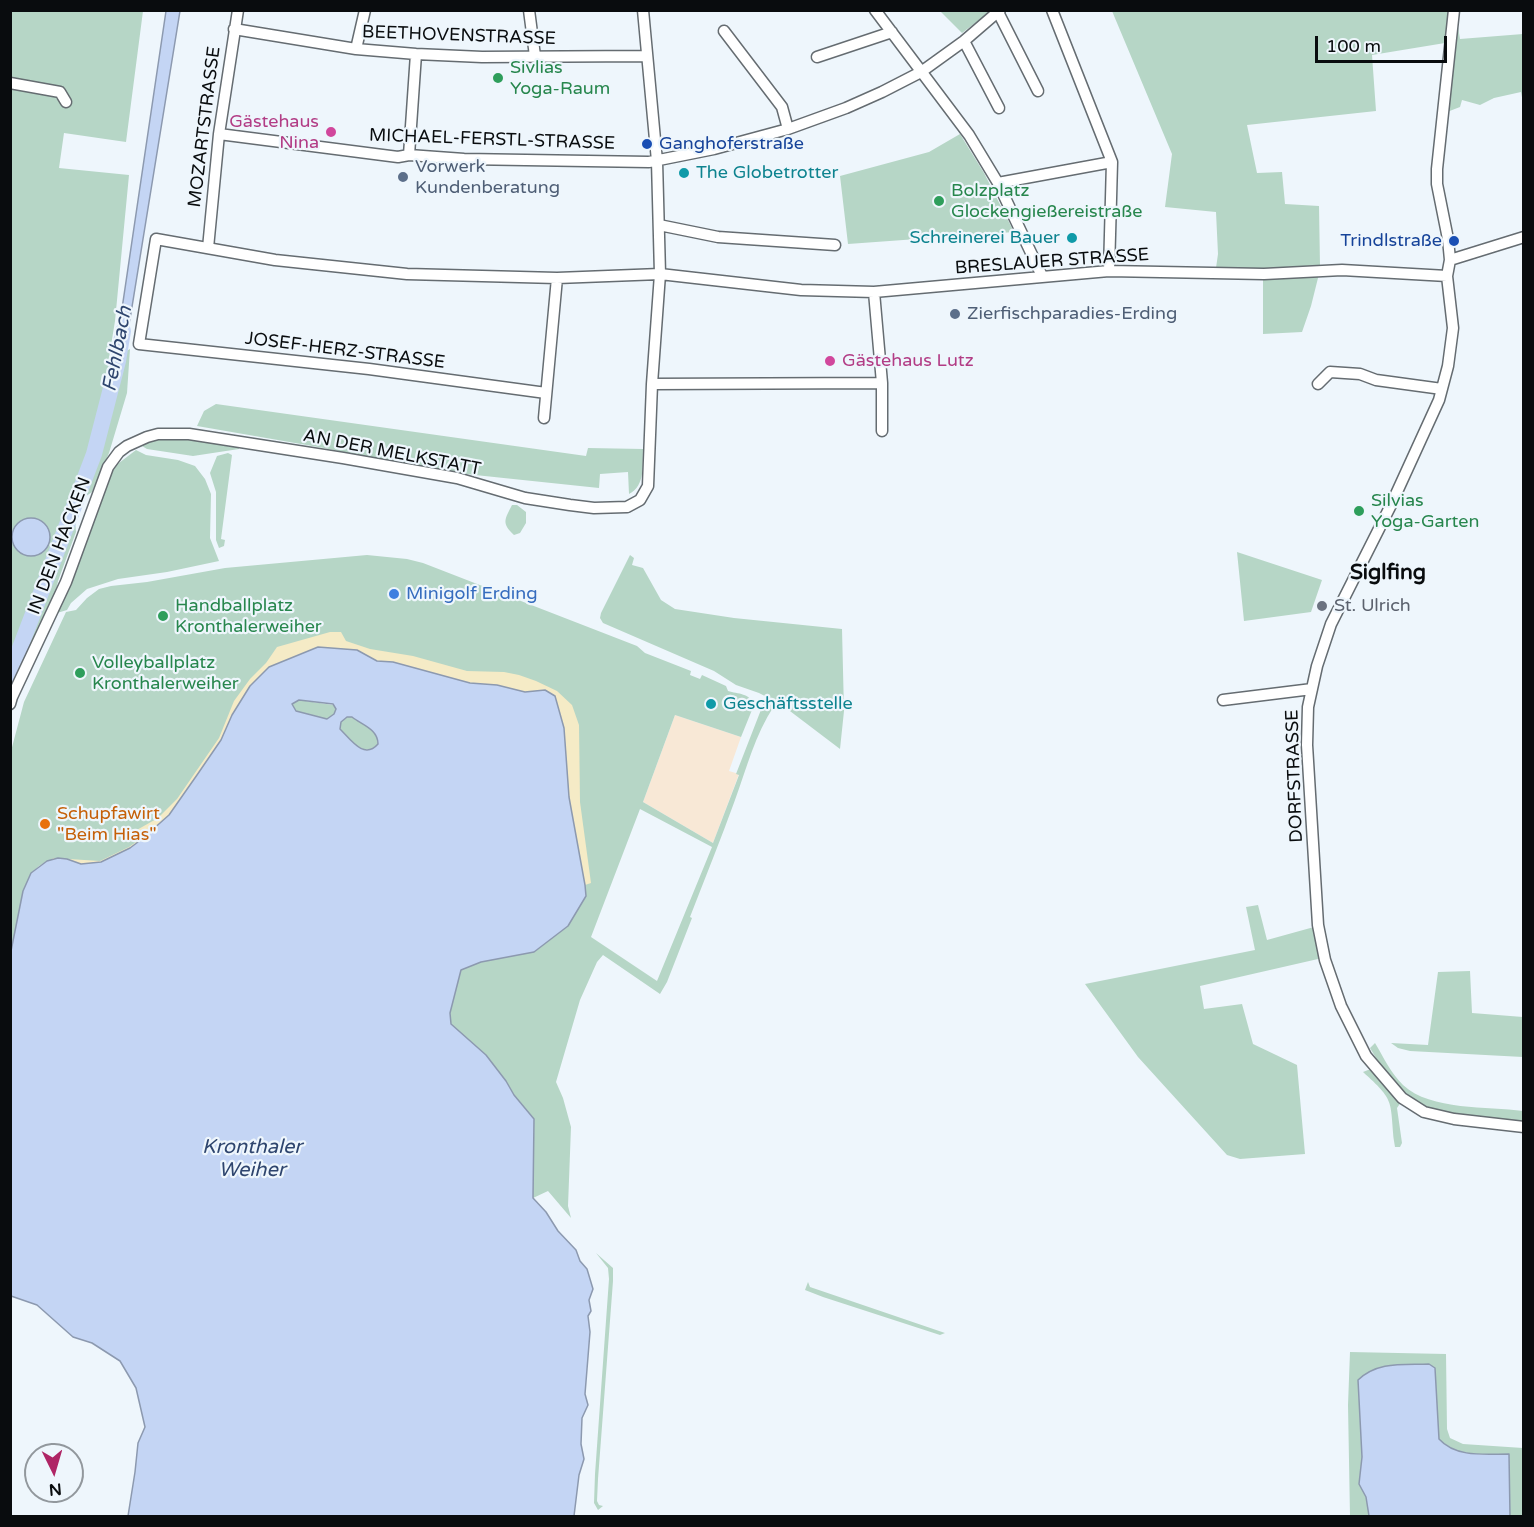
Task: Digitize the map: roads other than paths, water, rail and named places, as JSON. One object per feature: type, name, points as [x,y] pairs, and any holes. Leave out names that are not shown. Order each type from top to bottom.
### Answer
[{"type":"street","name":"MOZARTSTRASSE","points":[[208,248],[219,134],[238,10]]},
{"type":"street","points":[[356,49],[365,10]]},
{"type":"street","points":[[529,10],[534,56]]},
{"type":"street","points":[[643,10],[657,161],[660,274],[652,384],[882,383]]},
{"type":"street","points":[[875,10],[969,135],[998,183],[1041,276]]},
{"type":"street","points":[[1052,10],[1112,162],[1109,271]]},
{"type":"street","name":"DORFSTRASSE","points":[[1454,10],[1437,169],[1437,184],[1450,260],[1447,276],[1453,328],[1450,352],[1442,389],[1392,506],[1331,624],[1312,689],[1306,723],[1318,925],[1325,960],[1341,1006],[1366,1056],[1390,1085],[1424,1112],[1454,1119],[1524,1127]]},
{"type":"street","points":[[657,161],[714,149],[788,129],[855,104],[921,72],[964,41],[999,11],[1038,91]]},
{"type":"street","name":"BEETHOVENSTRASSE","points":[[234,30],[356,49],[416,54],[482,57],[647,56]]},
{"type":"street","points":[[724,31],[782,107],[788,129]]},
{"type":"street","points":[[817,57],[892,32]]},
{"type":"street","points":[[964,41],[999,108]]},
{"type":"street","points":[[409,155],[416,54]]},
{"type":"street","points":[[10,83],[60,92],[66,102]]},
{"type":"street","name":"MICHAEL-FERSTL-STRASSE","points":[[219,134],[398,157],[409,155],[475,159],[657,161]]},
{"type":"street","points":[[998,183],[1112,162]]},
{"type":"street","points":[[658,225],[718,237],[835,245]]},
{"type":"street","points":[[1450,260],[1524,237]]},
{"type":"street","name":"BRESLAUER STRASSE","points":[[139,344],[156,239],[308,264],[406,274],[557,278],[660,274],[791,290],[874,292],[1109,271],[1264,274],[1335,270],[1447,276]]},
{"type":"street","points":[[544,418],[557,278]]},
{"type":"street","points":[[874,292],[882,383],[882,431]]},
{"type":"street","name":"JOSEF-HERZ-STRASSE","points":[[139,344],[345,366],[546,393]]},
{"type":"street","points":[[1318,384],[1330,372],[1360,374],[1376,380],[1442,389]]},
{"type":"street","name":"AN DER MELKSTATT","points":[[136,441],[158,434],[189,434],[457,478],[516,496],[570,505],[619,508],[634,505],[640,500],[648,486],[652,384]]},
{"type":"street","name":"IN DEN HACKEN","points":[[10,704],[66,582],[108,466],[119,452],[136,441]]},
{"type":"street","points":[[1223,700],[1312,689]]},
{"type":"water","points":[[166,11],[180,11],[125,350],[115,356]]},
{"type":"water","points":[[31,518],[45,523],[50,537],[45,551],[31,556],[17,551],[12,537],[17,523]]},
{"type":"water","name":"Kronthaler Weiher","points":[[318,647],[357,650],[377,661],[393,662],[470,683],[497,685],[525,692],[545,690],[555,696],[564,728],[569,797],[586,896],[568,926],[534,952],[481,962],[461,970],[450,1013],[451,1024],[486,1055],[534,1119],[533,1198],[576,1250],[580,1261],[587,1269],[593,1289],[589,1300],[591,1311],[588,1316],[590,1332],[585,1394],[588,1405],[582,1418],[581,1444],[584,1459],[579,1475],[574,1516],[128,1516],[138,1443],[145,1427],[136,1388],[120,1361],[92,1343],[73,1337],[37,1305],[11,1296],[11,951],[23,891],[31,873],[47,861],[58,858],[81,864],[101,862],[130,848],[169,815],[221,740],[232,715],[250,686],[269,667]],"holes":[[[299,700],[333,704],[336,709],[334,714],[327,719],[296,711],[292,704]],[[347,717],[352,717],[369,728],[378,744],[368,750],[353,743],[340,729],[341,722]]]},
{"type":"water","points":[[1400,1364],[1429,1364],[1435,1368],[1439,1439],[1454,1449],[1472,1454],[1509,1454],[1510,1516],[1369,1516],[1366,1497],[1359,1484],[1362,1457],[1358,1380],[1382,1367]]},
{"type":"waterway","name":"Fehlbach","points":[[10,674],[94,454],[118,361],[123,331]]},
{"type":"place","name":"Sivlias Yoga-Raum","points":[[498,78]]},
{"type":"place","name":"Gästehaus Nina","points":[[331,132]]},
{"type":"place","name":"Ganghoferstraße","points":[[647,144]]},
{"type":"place","name":"The Globetrotter","points":[[684,173]]},
{"type":"place","name":"Vorwerk Kundenberatung","points":[[403,177]]},
{"type":"place","name":"Bolzplatz Glockengießereistraße","points":[[939,201]]},
{"type":"place","name":"Schreinerei Bauer","points":[[1072,238]]},
{"type":"place","name":"Trindlstraße","points":[[1454,241]]},
{"type":"place","name":"Zierfischparadies-Erding","points":[[955,314]]},
{"type":"place","name":"Gästehaus Lutz","points":[[830,361]]},
{"type":"place","name":"Silvias Yoga-Garten","points":[[1359,511]]},
{"type":"place","name":"Minigolf Erding","points":[[394,594]]},
{"type":"place","name":"St. Ulrich","points":[[1322,606]]},
{"type":"place","name":"Handballplatz Kronthalerweiher","points":[[163,616]]},
{"type":"place","name":"Volleyballplatz Kronthalerweiher","points":[[80,673]]},
{"type":"place","name":"Geschäftsstelle","points":[[711,704]]},
{"type":"place","name":"Schupfawirt \"Beim Hias\"","points":[[45,824]]},
{"type":"district","name":"Siglfing","points":[[1388,573]]}]
